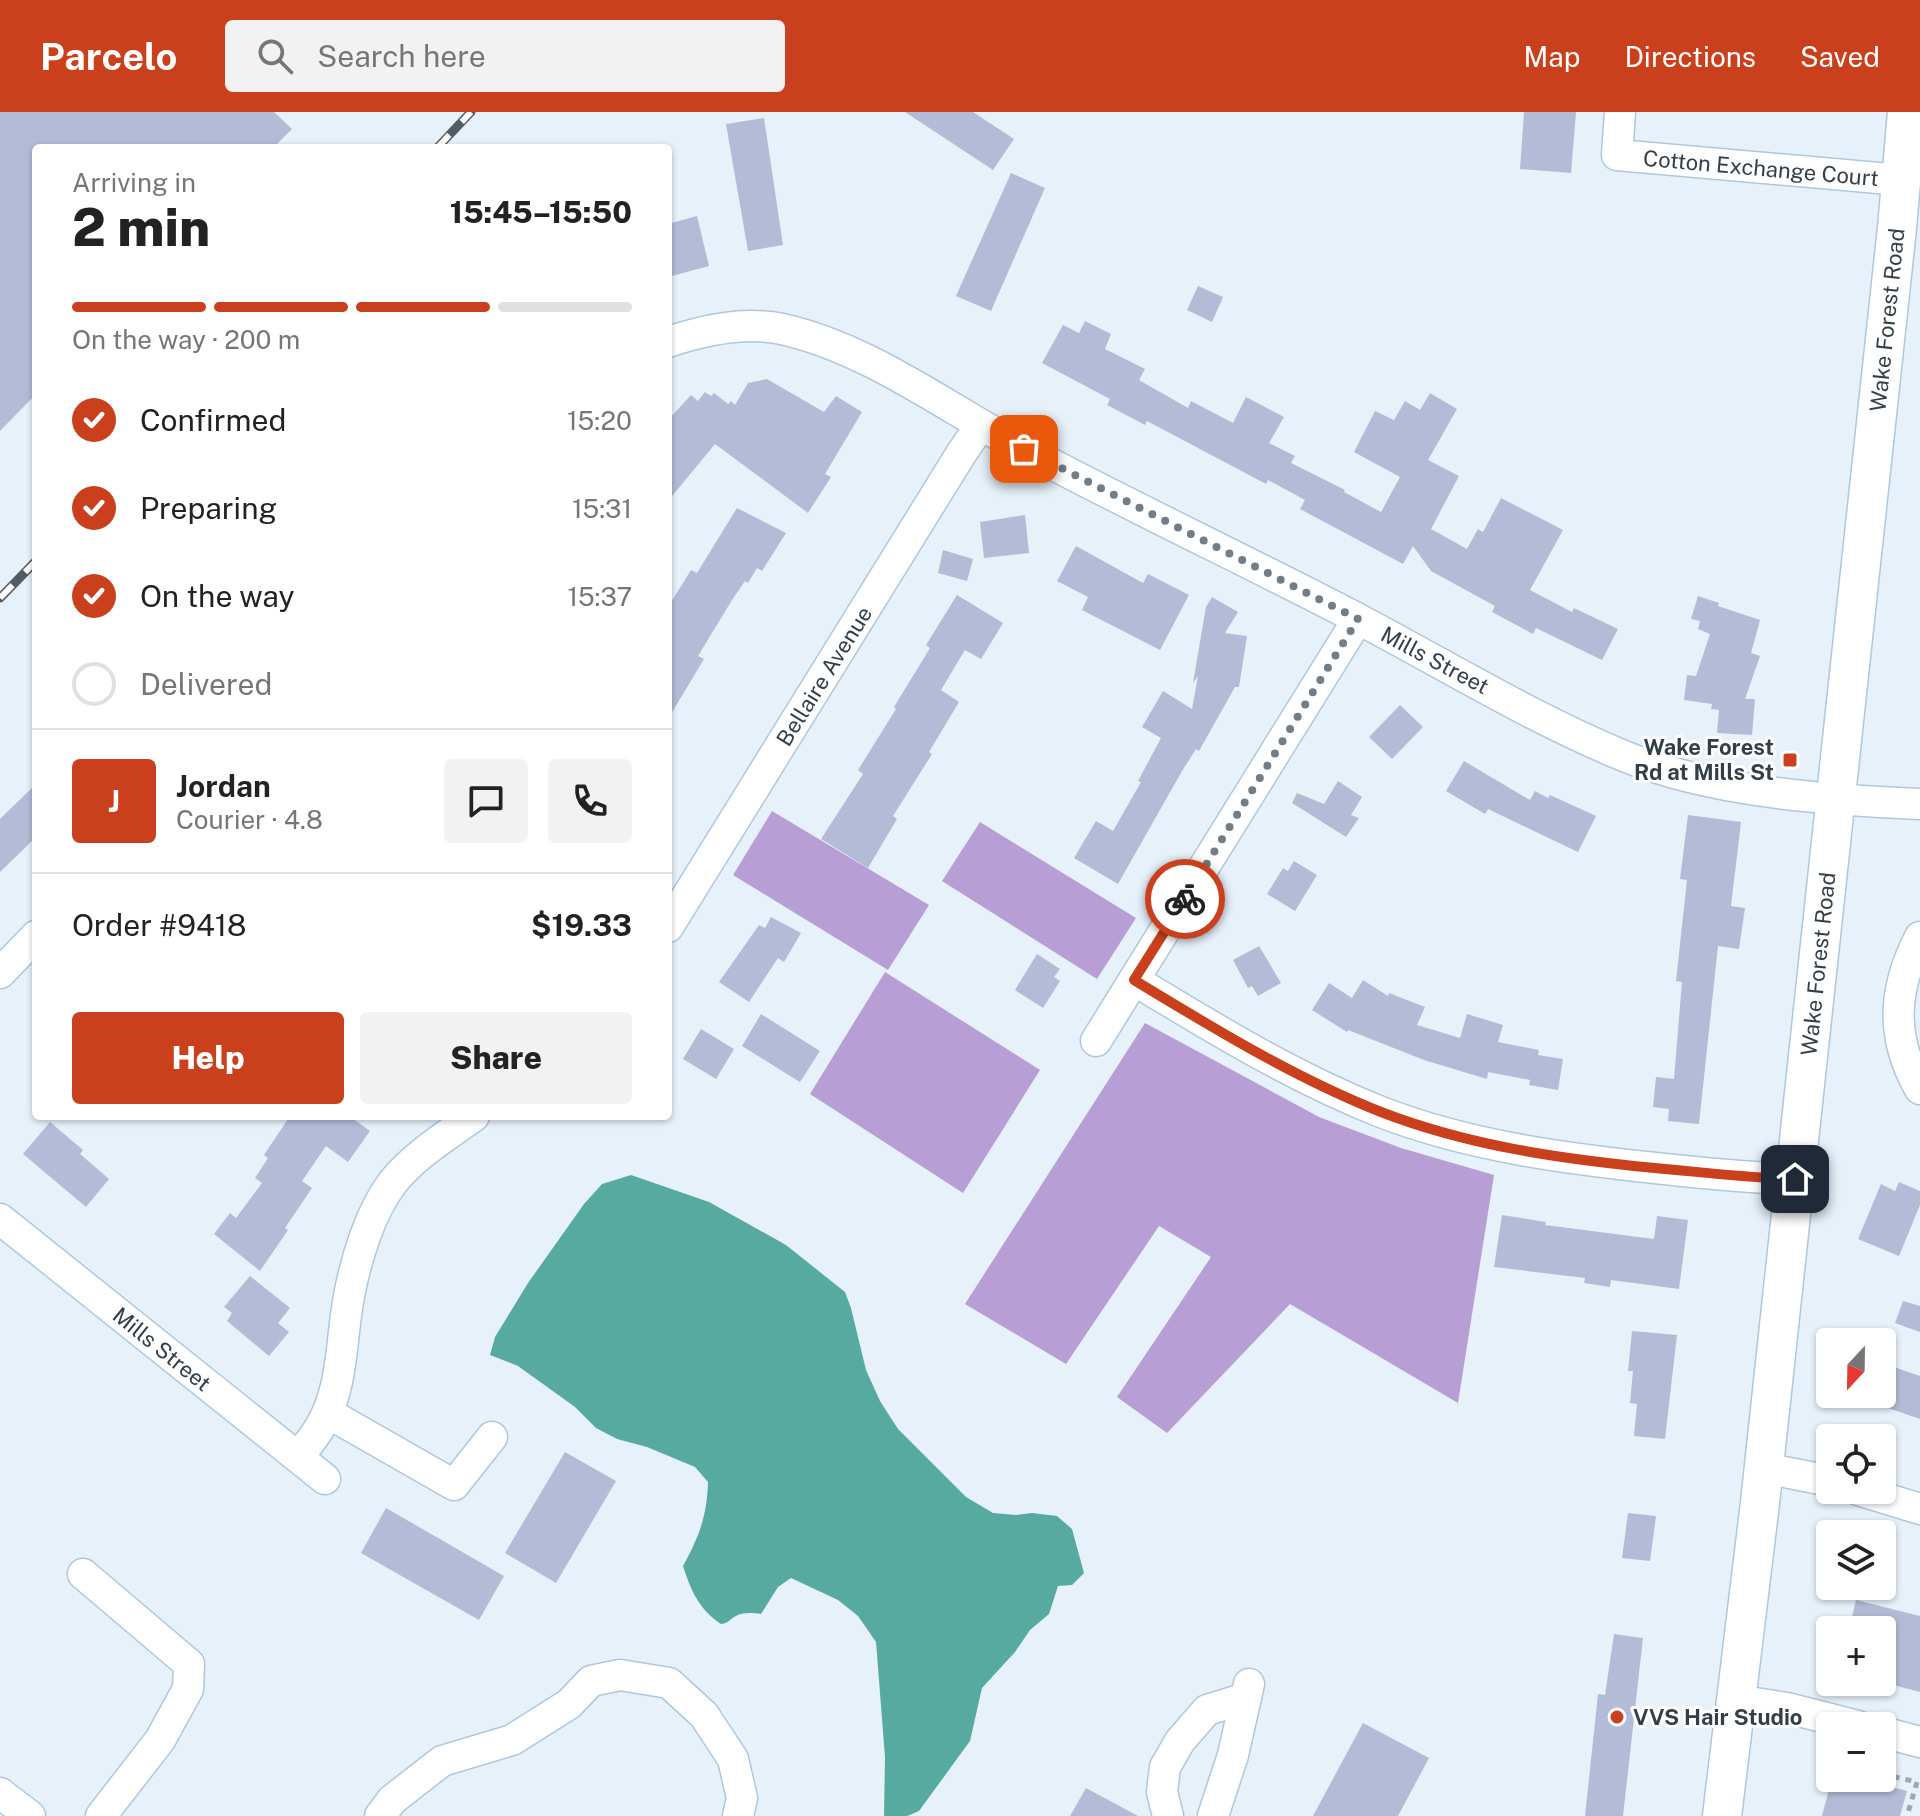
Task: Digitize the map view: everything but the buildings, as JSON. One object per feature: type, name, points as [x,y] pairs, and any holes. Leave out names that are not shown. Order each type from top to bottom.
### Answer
[{"type":"main road","name":"Wake Forest Road","points":[[1722,1816],[1764,1468],[1907,112]]},
{"type":"street","name":"Cotton Exchange Court","points":[[1620,112],[1617,155],[1901,180]]},
{"type":"street","name":"Mills Street","points":[[672,341],[748,325],[818,339],[861,358],[980,426],[1625,757],[1702,780],[1799,796],[1919,804]]},
{"type":"street","name":"Bellaire Avenue","points":[[672,921],[980,426]]},
{"type":"street","points":[[1096,1041],[1358,619]]},
{"type":"street","points":[[1920,937],[1906,964],[1897,1016],[1907,1064],[1920,1089]]},
{"type":"street","points":[[0,973],[32,940]]},
{"type":"street","points":[[1134,980],[1317,1083],[1382,1112],[1427,1127],[1478,1142],[1565,1159],[1795,1179]]},
{"type":"street","points":[[298,1457],[318,1432],[328,1413],[336,1387],[349,1295],[364,1243],[384,1196],[411,1164],[469,1120]]},
{"type":"street","name":"Mills Street","points":[[0,1219],[325,1479]]},
{"type":"street","points":[[328,1413],[454,1485],[492,1437]]},
{"type":"street","points":[[1764,1468],[1816,1478]]},
{"type":"street","points":[[1896,1502],[1920,1509]]},
{"type":"street","points":[[83,1574],[189,1664],[188,1689],[160,1740],[101,1816]]},
{"type":"street","points":[[380,1816],[392,1800],[442,1761],[512,1740],[569,1704],[591,1681],[620,1675],[669,1683],[704,1715],[733,1759],[742,1798],[738,1816]]},
{"type":"street","points":[[1168,1816],[1162,1792],[1165,1767],[1180,1741],[1207,1710],[1248,1691],[1233,1755],[1213,1816]]},
{"type":"street","points":[[1736,1700],[1816,1715]]},
{"type":"street","points":[[1896,1736],[1920,1742]]},
{"type":"street","points":[[0,1793],[30,1816]]},
{"type":"path","points":[[1896,1777],[1917,1782],[1907,1816]]},
{"type":"shaded area","points":[[772,811],[929,905],[888,970],[733,875]]},
{"type":"shaded area","points":[[980,822],[1136,918],[1097,979],[942,881]]},
{"type":"shaded area","points":[[885,972],[1040,1070],[963,1193],[810,1094]]},
{"type":"shaded area","points":[[1145,1023],[1319,1117],[1401,1148],[1494,1175],[1458,1403],[1290,1304],[1167,1433],[1117,1397],[1211,1257],[1159,1226],[1066,1364],[965,1304]]},
{"type":"shaded area","points":[[631,1175],[709,1202],[786,1245],[845,1292],[866,1370],[880,1401],[898,1429],[966,1497],[993,1513],[1057,1516],[1072,1529],[1084,1573],[1072,1585],[1058,1586],[1049,1614],[1030,1630],[1015,1652],[982,1688],[970,1741],[919,1811],[907,1816],[884,1816],[885,1757],[876,1642],[858,1616],[838,1600],[791,1578],[778,1587],[761,1614],[742,1614],[721,1624],[697,1599],[683,1566],[701,1526],[708,1482],[695,1467],[647,1447],[617,1439],[596,1428],[575,1407],[518,1366],[490,1355],[495,1337],[528,1283],[584,1204],[602,1184]]},
{"type":"railway","points":[[441,144],[471,112]]},
{"type":"railway","points":[[0,598],[32,565]]},
{"type":"way so far","points":[[1024,449],[1358,619],[1185,899]]},
{"type":"place","name":"Wake Forest Rd at Mills St","points":[[1790,760]]},
{"type":"place","name":"VVS Hair Studio","points":[[1617,1717]]},
{"type":"route","points":[[1185,899],[1134,980],[1341,1095],[1382,1112],[1478,1142],[1565,1159],[1795,1179]]}]
